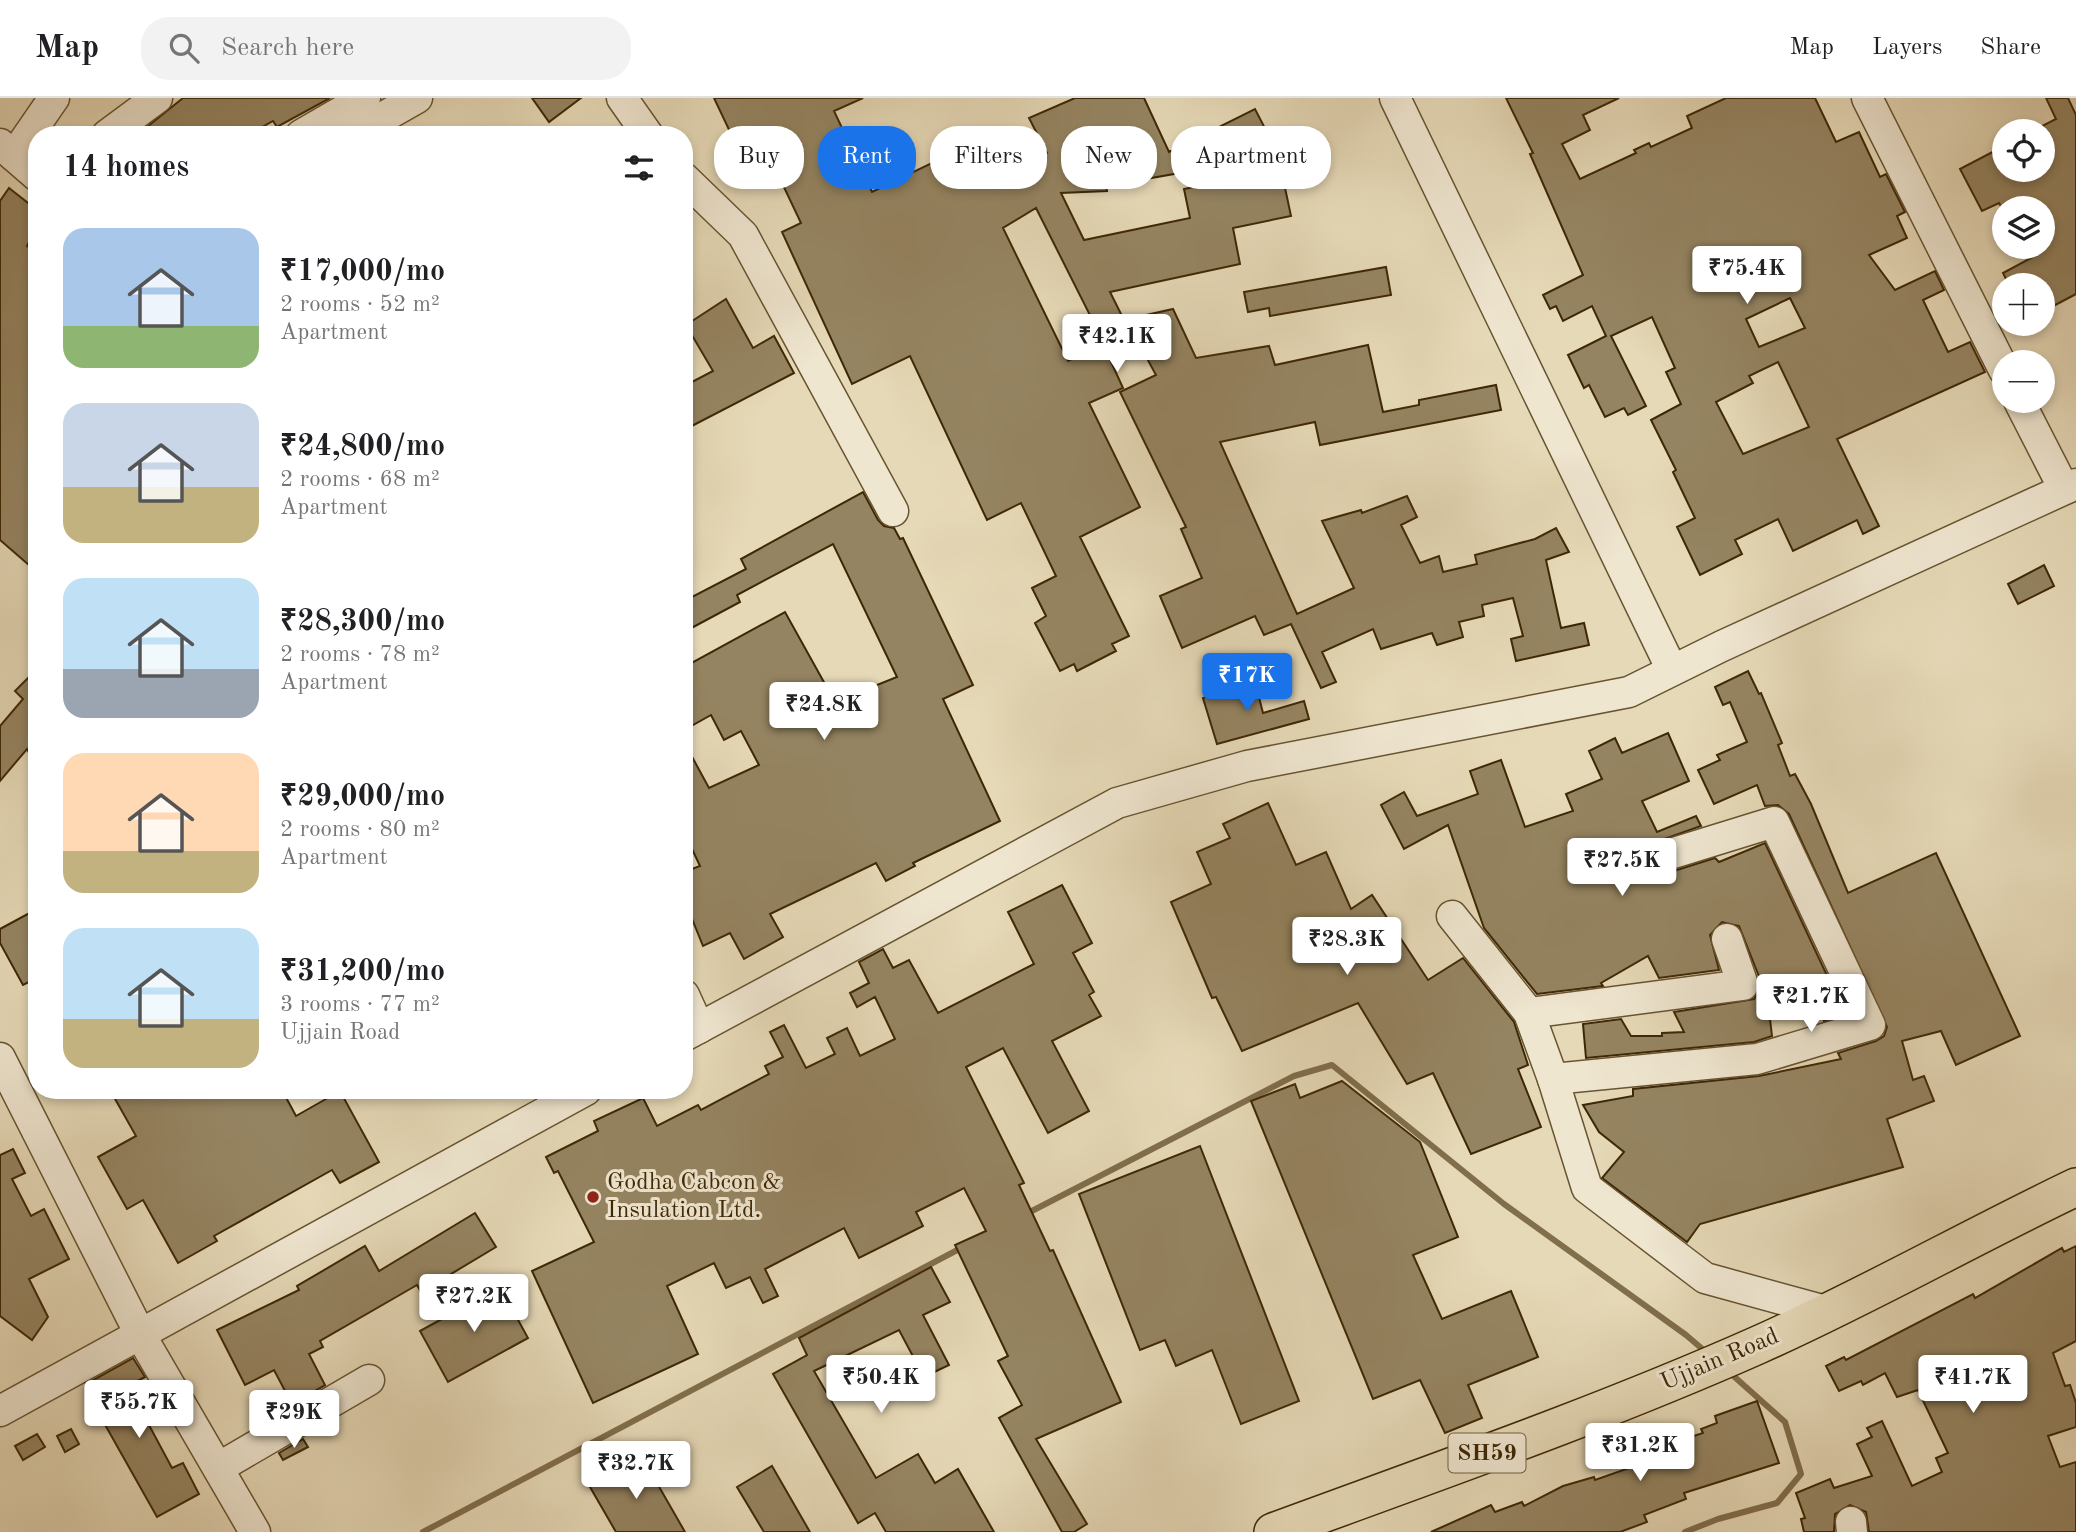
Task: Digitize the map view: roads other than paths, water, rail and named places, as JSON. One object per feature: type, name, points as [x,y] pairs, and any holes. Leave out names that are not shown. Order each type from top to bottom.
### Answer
[{"type":"main road","name":"Ujjain Road","points":[[1767,1354],[1822,1313],[2076,1187]]},
{"type":"main road","name":"Ujjain Road","points":[[1344,1532],[1767,1354],[2076,1207]]},
{"type":"main road","name":"Ujjain Road","points":[[1273,1532],[1516,1443],[1703,1382]]},
{"type":"street","points":[[29,126],[54,98]]},
{"type":"street","points":[[119,126],[157,98]]},
{"type":"street","points":[[317,126],[365,98]]},
{"type":"street","points":[[368,126],[416,98]]},
{"type":"street","points":[[622,98],[642,126]]},
{"type":"street","points":[[1395,98],[1672,670]]},
{"type":"street","points":[[1867,98],[1994,350]]},
{"type":"street","points":[[28,127],[7,150],[28,168]]},
{"type":"street","points":[[693,187],[743,235],[893,511]]},
{"type":"street","points":[[693,1031],[1069,826],[1117,803],[1247,766],[1629,692],[2070,486],[2026,413]]},
{"type":"street","points":[[1553,1079],[1757,1059],[1870,1025],[1774,822],[1654,859]]},
{"type":"street","points":[[1452,916],[1529,1013],[1587,1188],[1705,1278],[1818,1309],[1822,1313]]},
{"type":"street","points":[[1529,1013],[1743,985],[1727,939]]},
{"type":"street","points":[[0,1058],[141,1336],[255,1532]]},
{"type":"street","points":[[0,1411],[570,1099]]},
{"type":"street","points":[[218,1468],[369,1380]]},
{"type":"waterway","points":[[1026,1214],[1294,1076],[1332,1065],[1504,1204],[1707,1353]]},
{"type":"waterway","points":[[423,1532],[963,1247]]},
{"type":"waterway","points":[[1685,1532],[1718,1519],[1777,1503],[1801,1474],[1785,1422],[1729,1372]]},
{"type":"place","name":"Godha Cabcon & Insulation Ltd.","points":[[593,1197]]}]
